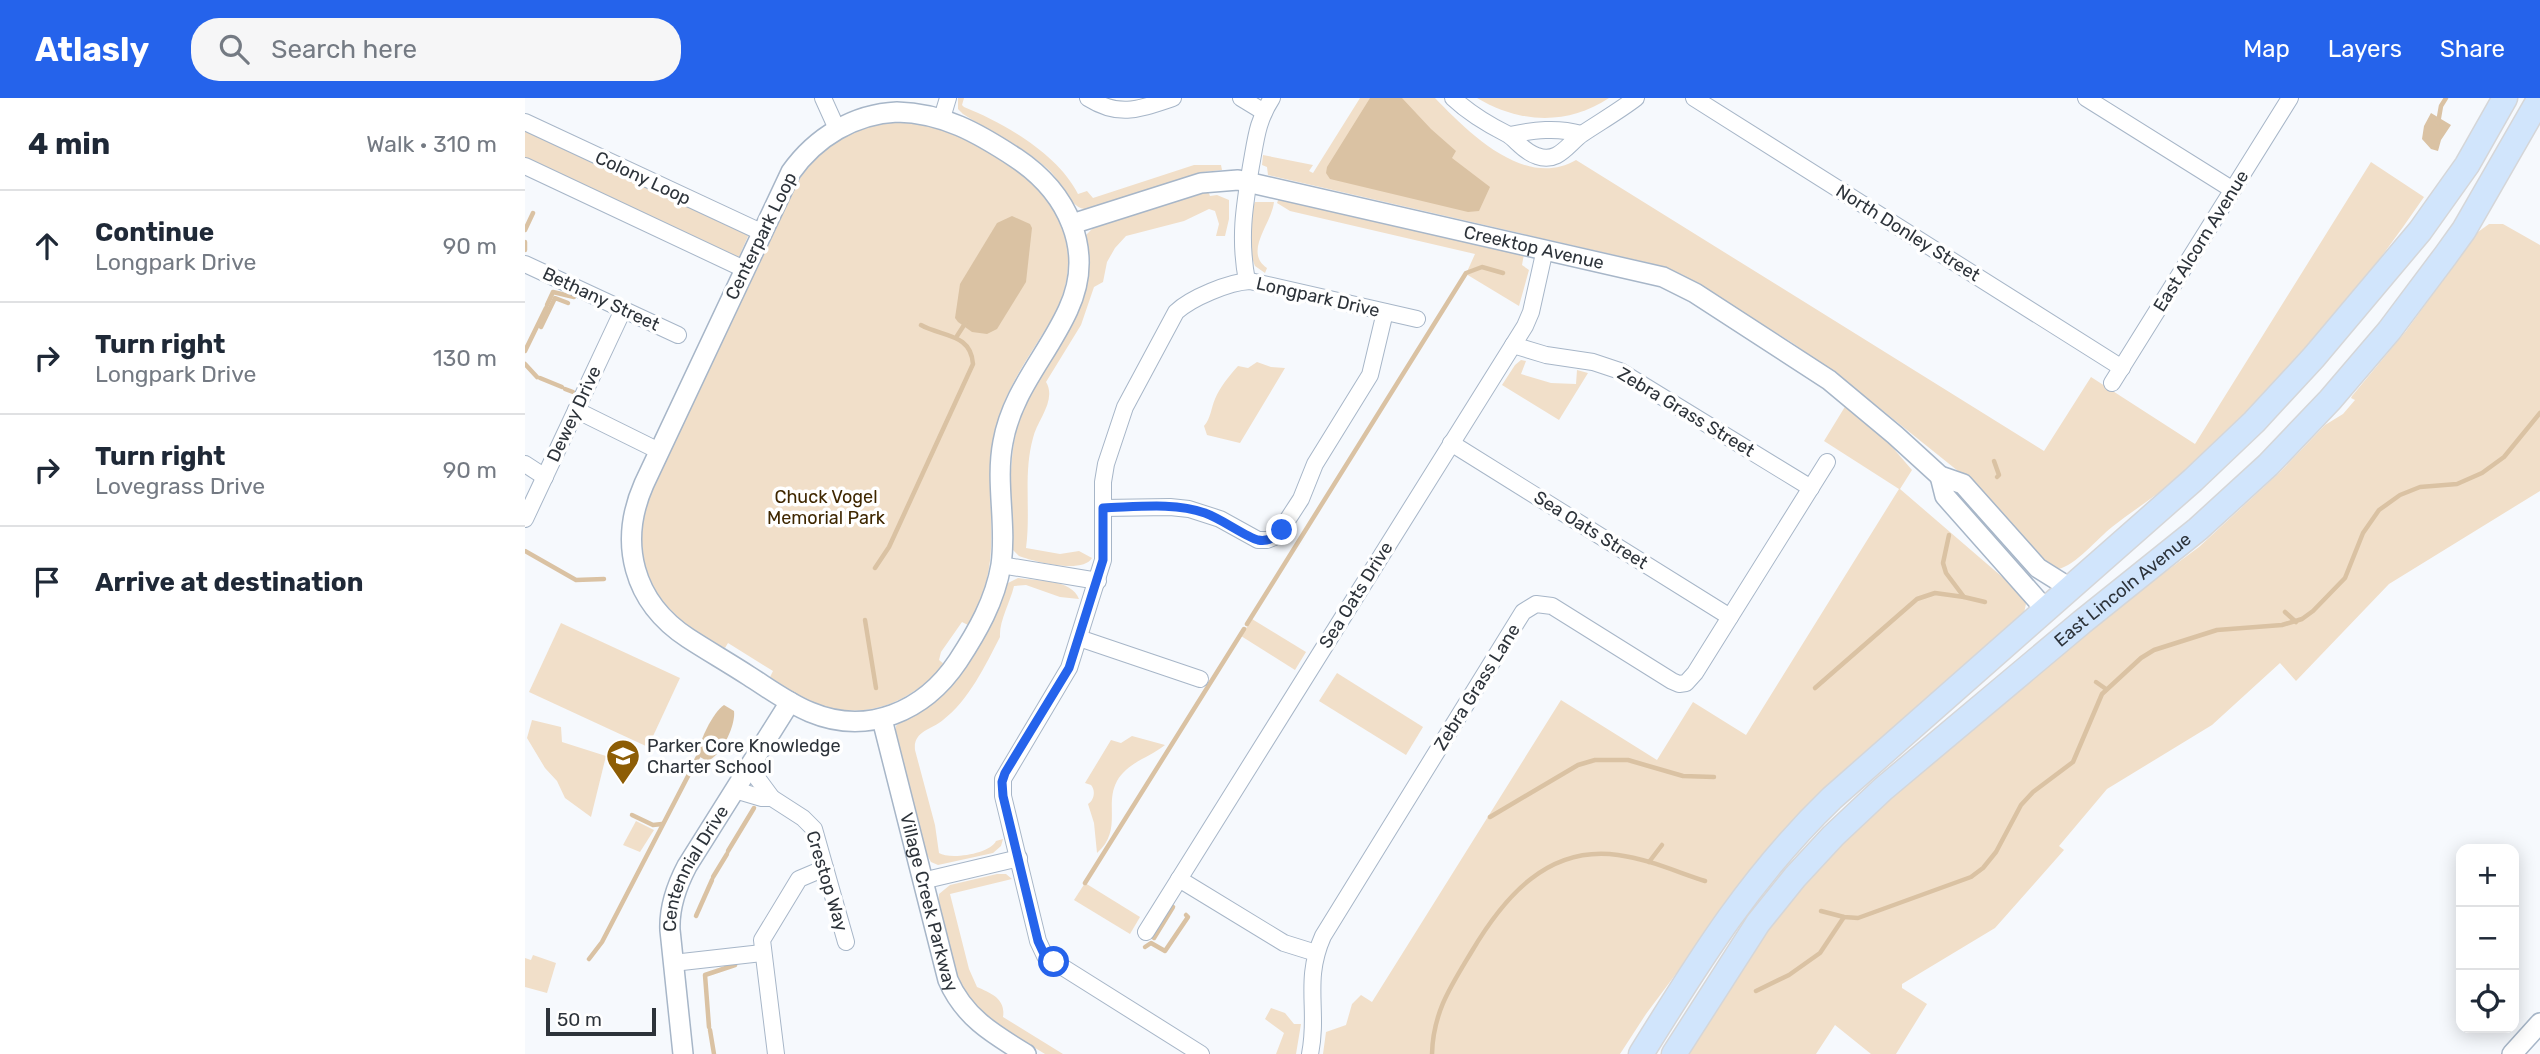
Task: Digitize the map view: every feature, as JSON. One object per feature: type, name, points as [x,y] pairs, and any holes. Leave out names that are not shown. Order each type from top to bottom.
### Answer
[{"type":"main road","name":"East Lincoln Avenue","points":[[1641,1054],[1728,917],[1793,838],[1832,798],[2201,472],[2254,422],[2307,365],[2441,204],[2505,98]]},
{"type":"main road","name":"East Lincoln Avenue","points":[[1674,1054],[1758,923],[1806,864],[1833,836],[1883,789],[2082,622],[2163,560],[2208,521],[2268,465],[2330,400],[2396,322],[2464,230],[2540,98]]},
{"type":"street","points":[[823,98],[837,129]]},
{"type":"street","points":[[942,118],[948,98]]},
{"type":"street","points":[[1088,98],[1107,108],[1127,111],[1173,98]]},
{"type":"street","points":[[1241,98],[1268,105],[1257,127],[1241,236],[1247,281]]},
{"type":"street","points":[[1453,98],[1481,121],[1510,135],[1515,143],[1539,157],[1563,152],[1581,134],[1605,121],[1636,98]]},
{"type":"street","name":"North Donley Street","points":[[1694,98],[2122,368]]},
{"type":"street","points":[[2086,98],[2233,190]]},
{"type":"street","name":"East Alcorn Avenue","points":[[2112,383],[2290,98]]},
{"type":"street","name":"Centerpark Loop","points":[[892,112],[920,113],[942,118],[974,132],[1040,175],[1061,202],[1072,225],[1077,246],[1078,264],[1072,301],[1061,324],[1019,391],[1003,438],[1000,479],[1003,539],[1001,565],[986,613],[950,673],[926,697],[907,709],[882,719],[859,722],[837,720],[790,702],[676,630],[657,611],[645,592],[633,560],[632,524],[639,496],[659,451],[761,232],[795,167],[818,142],[837,129],[868,117],[892,112]]},
{"type":"street","name":"Colony Loop","points":[[525,122],[761,232]]},
{"type":"street","points":[[1510,135],[1533,130],[1567,130],[1581,134]]},
{"type":"street","points":[[525,166],[744,269]]},
{"type":"street","name":"Creektop Avenue","points":[[1072,225],[1205,182],[1248,181],[1658,275],[1689,289],[1814,369],[1887,427],[1940,476],[1963,484],[2038,568],[2070,588]]},
{"type":"street","name":"Sea Oats Drive","points":[[1146,932],[1513,345],[1531,312],[1545,249]]},
{"type":"street","name":"Bethany Street","points":[[525,264],[678,335]]},
{"type":"street","name":"Longpark Drive","points":[[1201,1054],[1047,957],[1038,941],[1003,796],[1003,779],[1064,680],[1098,581],[1104,553],[1104,469],[1123,412],[1173,316],[1180,308],[1223,288],[1247,281],[1417,319]]},
{"type":"street","name":"Dewey Drive","points":[[525,519],[623,310]]},
{"type":"street","points":[[1103,508],[1189,509],[1225,521],[1255,539],[1267,540],[1277,536],[1301,499],[1315,464],[1370,374],[1385,312]]},
{"type":"street","name":"Zebra Grass Street","points":[[1513,345],[1552,356],[1598,363],[1620,371],[1811,488]]},
{"type":"street","points":[[576,410],[659,451]]},
{"type":"street","name":"Sea Oats Street","points":[[1451,443],[1730,617]]},
{"type":"street","name":"Zebra Grass Lane","points":[[1311,1054],[1314,1026],[1311,984],[1316,953],[1328,927],[1528,608],[1542,603],[1552,606],[1679,684],[1689,681],[1826,462]]},
{"type":"street","points":[[525,464],[545,477]]},
{"type":"street","name":"Creektop Avenue","points":[[1940,476],[1945,496],[2046,610]]},
{"type":"street","points":[[1001,565],[1098,581]]},
{"type":"street","points":[[1079,638],[1201,679]]},
{"type":"street","name":"Centennial Drive","points":[[683,1054],[670,920],[677,888],[687,866],[790,702]]},
{"type":"street","name":"Village Creek Parkway","points":[[882,719],[944,969],[959,1002],[976,1021],[1026,1054]]},
{"type":"street","name":"Crestop Way","points":[[749,767],[772,798],[812,825],[846,942]]},
{"type":"street","name":"Crestop Way","points":[[734,790],[772,798]]},
{"type":"street","points":[[922,881],[1019,858]]},
{"type":"street","points":[[776,1054],[762,953],[763,937],[801,877],[825,868]]},
{"type":"street","points":[[1179,879],[1284,943],[1316,953]]},
{"type":"street","points":[[673,963],[762,953]]},
{"type":"street","points":[[2512,1054],[2540,1023]]},
{"type":"green space","points":[[958,98],[964,98],[964,107],[1012,131],[1044,153],[1069,179],[1078,194],[1087,191],[1093,198],[1194,165],[1221,165],[1222,170],[1203,172],[1084,209],[1073,202],[1040,162],[963,114],[958,109]]},
{"type":"green space","points":[[1360,98],[1435,98],[1481,140],[1518,163],[1537,168],[1557,167],[1576,160],[2044,451],[2091,377],[2195,444],[2371,162],[2424,197],[2317,339],[2257,405],[2183,474],[2112,527],[2079,557],[2058,569],[2044,564],[1963,475],[1847,382],[1791,342],[1683,275],[1649,263],[1268,175],[1267,167],[1262,165],[1263,155],[1313,165],[1309,171],[1313,173]]},
{"type":"green space","points":[[1477,98],[1609,98],[1577,113],[1543,118],[1509,112]]},
{"type":"green space","name":"Chuck Vogel Memorial Park","points":[[894,121],[927,123],[949,130],[982,147],[1030,179],[1057,212],[1066,239],[1068,268],[1057,309],[1024,363],[999,417],[990,480],[991,551],[981,600],[968,625],[962,622],[941,652],[939,660],[944,664],[916,690],[882,706],[846,710],[827,707],[798,695],[770,677],[773,671],[728,643],[725,648],[709,639],[678,617],[665,604],[647,573],[642,555],[641,531],[646,502],[792,190],[812,163],[834,143],[861,129]]},
{"type":"green space","points":[[525,129],[749,234],[738,259],[525,159]]},
{"type":"green space","points":[[1208,191],[1210,196],[1217,195],[1229,200],[1225,236],[1216,236],[1219,224],[1215,211],[1209,209],[1184,221],[1126,236],[1107,262],[1103,282],[1094,287],[1081,325],[1046,382],[1049,389],[1048,403],[1035,431],[1028,465],[1026,548],[1060,554],[1079,551],[1092,558],[1087,563],[1069,566],[1019,556],[1013,550],[1012,544],[1011,465],[1015,434],[1086,235],[1094,227]]},
{"type":"green space","points":[[1279,198],[1524,254],[1522,265],[1529,270],[1519,306],[1466,274],[1475,254],[1290,211],[1277,203]]},
{"type":"green space","points":[[1255,202],[1274,202],[1258,246],[1260,261],[1267,268],[1265,273],[1255,266],[1251,252],[1249,234]]},
{"type":"green space","points":[[2489,224],[2503,224],[2540,245],[2540,491],[2389,584],[2296,681],[2280,663],[2212,725],[2107,789],[2059,846],[2064,850],[1995,928],[1902,984],[1902,988],[1927,1004],[1896,1054],[1871,1054],[1835,1025],[1816,1054],[1686,1054],[1745,960],[1787,902],[1870,814],[2103,618],[2199,547],[2280,472],[2325,425],[2343,414],[2355,400],[2352,396],[2406,331],[2478,232]]},
{"type":"green space","points":[[1521,360],[1526,361],[1521,374],[1551,383],[1576,384],[1577,370],[1588,373],[1559,420],[1502,385]]},
{"type":"green space","points":[[1257,362],[1285,368],[1240,443],[1207,435],[1204,426],[1222,386],[1238,366],[1248,368]]},
{"type":"green space","points":[[1846,405],[1880,433],[1912,470],[1900,489],[2022,594],[2026,604],[2024,613],[1699,943],[1620,1054],[1323,1054],[1326,1032],[1346,1025],[1352,1004],[1361,995],[1372,1002],[1561,700],[1657,760],[1693,702],[1746,735],[1899,489],[1824,441]]},
{"type":"green space","points":[[1018,578],[1062,584],[1075,592],[1079,599],[1060,597],[1026,585],[1014,586],[1003,618],[1000,637],[976,682],[952,712],[917,739],[915,750],[935,825],[939,853],[952,856],[969,854],[986,849],[1003,839],[1001,846],[993,853],[938,865],[931,862],[926,853],[896,736],[896,726],[936,701],[952,685],[978,644],[1006,584]]},
{"type":"green space","points":[[1252,619],[1306,652],[1295,670],[1241,636]]},
{"type":"green space","points":[[561,623],[680,678],[648,747],[529,692]]},
{"type":"green space","points":[[1337,673],[1423,727],[1406,755],[1319,701]]},
{"type":"green space","points":[[532,720],[561,727],[562,742],[606,756],[591,817],[565,798],[557,781],[545,768],[527,738]]},
{"type":"green space","points":[[1132,736],[1165,745],[1133,765],[1117,781],[1113,790],[1109,835],[1097,853],[1094,823],[1088,804],[1094,793],[1091,785],[1085,783],[1111,740],[1121,743]]},
{"type":"green space","points":[[636,821],[654,830],[640,852],[623,845]]},
{"type":"green space","points":[[1006,874],[1012,879],[950,894],[969,969],[977,987],[1000,1001],[1003,1017],[1063,1054],[1045,1054],[988,1019],[978,1010],[956,976],[938,907],[939,894],[950,885]]},
{"type":"green space","points":[[1085,883],[1140,917],[1130,934],[1074,900]]},
{"type":"green space","points":[[533,955],[556,963],[547,993],[525,987],[525,958],[531,960]]},
{"type":"green space","points":[[1271,1008],[1285,1013],[1294,1024],[1301,1024],[1296,1054],[1276,1054],[1284,1033],[1265,1019]]},
{"type":"shaded area","points":[[1370,98],[1402,98],[1456,151],[1452,158],[1490,187],[1479,211],[1468,212],[1330,179],[1326,173],[1327,167]]},
{"type":"shaded area","points":[[2431,113],[2451,125],[2441,140],[2438,151],[2431,149],[2422,139],[2424,126]]},
{"type":"shaded area","points":[[1012,216],[1030,224],[1032,228],[1026,282],[997,329],[987,334],[972,332],[955,318],[960,284],[997,223]]},
{"type":"shaded area","points":[[724,705],[734,711],[733,724],[727,740],[707,761],[700,757],[700,745],[711,721]]},
{"type":"waterway","points":[[2438,123],[2441,106],[2446,98]]},
{"type":"waterway","points":[[525,230],[533,213]]},
{"type":"waterway","points":[[525,242],[525,250]]},
{"type":"waterway","points":[[1247,624],[1466,273],[1482,267],[1503,273]]},
{"type":"waterway","points":[[547,305],[553,292],[574,297]]},
{"type":"waterway","points":[[541,327],[555,298],[568,303]]},
{"type":"waterway","points":[[525,351],[546,308]]},
{"type":"waterway","points":[[957,336],[966,322]]},
{"type":"waterway","points":[[875,568],[889,547],[973,364],[971,354],[961,341],[921,325]]},
{"type":"waterway","points":[[525,364],[537,377]]},
{"type":"waterway","points":[[540,378],[562,387]]},
{"type":"waterway","points":[[565,389],[573,392]]},
{"type":"waterway","points":[[1821,911],[1858,918],[1971,877],[1983,868],[1996,852],[2021,805],[2033,792],[2073,762],[2102,694],[2141,658],[2154,650],[2217,630],[2282,625],[2302,619],[2345,578],[2363,533],[2379,510],[2400,495],[2420,487],[2457,484],[2482,473],[2504,457],[2540,413]]},
{"type":"waterway","points":[[1994,461],[1999,475],[1997,477]]},
{"type":"waterway","points":[[1949,535],[1943,563],[1946,573],[1964,597],[1985,602]]},
{"type":"waterway","points":[[525,551],[576,580],[604,579]]},
{"type":"waterway","points":[[1815,688],[1917,599],[1935,593],[1964,597]]},
{"type":"waterway","points":[[2285,612],[2296,622]]},
{"type":"waterway","points":[[865,620],[876,688]]},
{"type":"waterway","points":[[1085,883],[1244,629]]},
{"type":"waterway","points":[[2096,682],[2106,689]]},
{"type":"waterway","points":[[589,959],[602,942],[701,751]]},
{"type":"waterway","points":[[1490,817],[1578,765],[1595,760],[1628,760],[1683,776],[1714,777]]},
{"type":"waterway","points":[[728,851],[754,808]]},
{"type":"waterway","points":[[632,815],[653,825],[662,824]]},
{"type":"waterway","points":[[1649,862],[1662,845]]},
{"type":"waterway","points":[[713,877],[727,854]]},
{"type":"waterway","points":[[1432,1054],[1440,1012],[1450,988],[1472,951],[1498,912],[1514,894],[1549,867],[1570,858],[1593,854],[1618,855],[1705,881]]},
{"type":"waterway","points":[[696,916],[712,880]]},
{"type":"waterway","points":[[1154,938],[1173,907]]},
{"type":"waterway","points":[[1145,947],[1151,943],[1165,951],[1188,917],[1186,915]]},
{"type":"waterway","points":[[1756,991],[1789,975],[1820,953],[1844,917]]},
{"type":"waterway","points":[[709,1027],[705,975],[735,965]]},
{"type":"waterway","points":[[710,1030],[714,1054]]},
{"type":"place","name":"Parker Core Knowledge Charter School","points":[[623,786]]},
{"type":"route","points":[[1054,962],[1045,956],[1038,941],[1003,796],[1002,782],[1069,668],[1103,560],[1103,508],[1170,507],[1193,510],[1225,521],[1260,540],[1271,539],[1282,530]]}]
